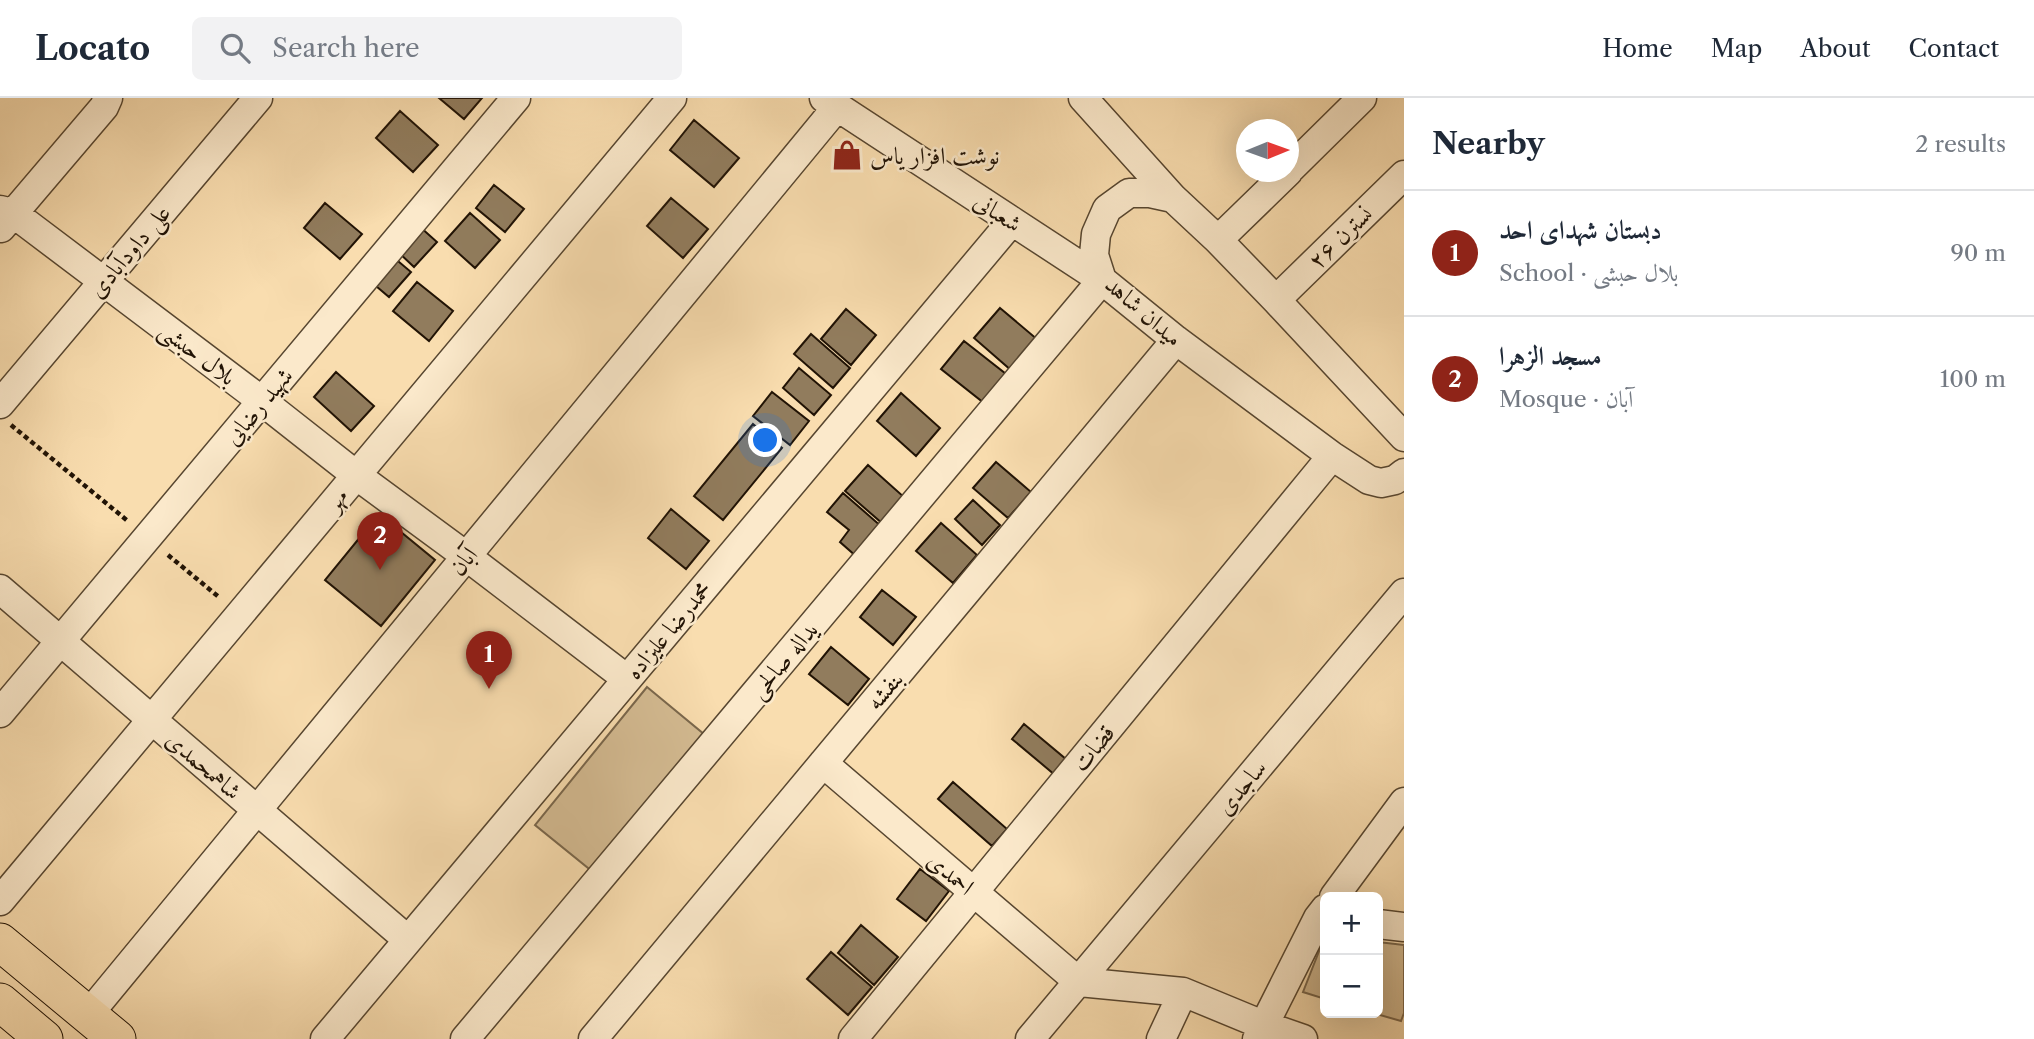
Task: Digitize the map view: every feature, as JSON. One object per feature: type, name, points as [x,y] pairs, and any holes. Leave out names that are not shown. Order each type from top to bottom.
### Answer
[{"type":"main road","points":[[0,942],[117,1039]]},
{"type":"main road","points":[[0,1002],[44,1039]]},
{"type":"street","points":[[4,218],[104,107],[108,98]]},
{"type":"street","name":"علی داودآبادی","points":[[5,414],[103,282],[258,98]]},
{"type":"street","name":"شهید رضایی","points":[[0,713],[516,98]]},
{"type":"street","name":"مهر","points":[[0,901],[672,98]]},
{"type":"street","points":[[1083,98],[1173,198],[1276,300],[1404,437]]},
{"type":"street","points":[[1299,160],[1362,98]]},
{"type":"street","name":"شعبانی","points":[[830,102],[1102,280]]},
{"type":"street","name":"آبان","points":[[88,1015],[466,556],[830,102]]},
{"type":"street","name":"نسترن ۲۶","points":[[1276,300],[1404,175]]},
{"type":"street","points":[[1218,240],[1277,182]]},
{"type":"street","name":"میدان شاهد","points":[[1173,198],[1150,193],[1129,193],[1107,209],[1096,234],[1094,256],[1102,280],[1176,340],[1332,456],[1369,480],[1381,483],[1404,475]]},
{"type":"street","name":"بلال حبشی","points":[[4,218],[103,282],[627,679]]},
{"type":"street","name":"محمدرضا علیزاده","points":[[325,1039],[1012,221]]},
{"type":"street","name":"یداله صالحی","points":[[465,1039],[1102,280]]},
{"type":"street","name":"بنفشه","points":[[593,1039],[1176,340]]},
{"type":"street","name":"قضات","points":[[853,1039],[1332,456]]},
{"type":"street","name":"شاهمحمدی","points":[[0,589],[408,940]]},
{"type":"street","name":"ساجدی","points":[[1030,1039],[1404,593]]},
{"type":"street","name":"احمدی","points":[[823,763],[1079,982]]},
{"type":"street","points":[[1340,892],[1404,802]]},
{"type":"street","points":[[1260,1032],[1320,922]]},
{"type":"street","points":[[1383,925],[1404,927]]},
{"type":"street","points":[[1079,982],[1183,992],[1260,1032],[1303,1039]]},
{"type":"street","points":[[1161,1039],[1183,992]]},
{"type":"path","points":[[5,414],[147,538],[240,614]]},
{"type":"shaded area","points":[[647,687],[705,735],[593,872],[535,825]]},
{"type":"shaded area","points":[[1383,943],[1404,945],[1404,1013],[1401,1021],[1383,1016]]},
{"type":"shaded area","points":[[1320,949],[1320,997],[1303,992]]},
{"type":"building","points":[[439,98],[482,98],[464,119]]},
{"type":"building","points":[[400,111],[438,145],[413,172],[376,138]]},
{"type":"building","points":[[694,120],[739,158],[714,187],[670,150]]},
{"type":"building","points":[[494,185],[524,209],[505,232],[476,208]]},
{"type":"building","points":[[671,198],[708,229],[683,258],[647,226]]},
{"type":"building","points":[[325,203],[362,234],[340,259],[304,228]]},
{"type":"building","points":[[470,213],[500,240],[475,268],[445,241]]},
{"type":"building","points":[[419,226],[437,242],[414,267],[396,250]]},
{"type":"building","points":[[392,256],[411,272],[389,297],[370,281]]},
{"type":"building","points":[[417,282],[453,311],[429,341],[393,311]]},
{"type":"building","points":[[1000,308],[1038,340],[1012,371],[974,338]]},
{"type":"building","points":[[846,309],[876,335],[851,365],[821,339]]},
{"type":"building","points":[[811,334],[850,368],[833,388],[794,354]]},
{"type":"building","points":[[964,341],[1006,374],[984,403],[941,369]]},
{"type":"building","points":[[799,368],[831,395],[814,415],[783,388]]},
{"type":"building","points":[[336,372],[374,406],[351,431],[314,397]]},
{"type":"building","points":[[772,392],[809,421],[790,445],[753,416]]},
{"type":"building","points":[[901,393],[940,428],[916,456],[877,421]]},
{"type":"building","points":[[753,424],[782,448],[723,520],[694,496]]},
{"type":"building","points":[[996,462],[1031,492],[1008,518],[973,488]]},
{"type":"building","points":[[868,465],[905,498],[883,524],[845,491]]},
{"type":"building","points":[[843,493],[882,527],[857,557],[840,542],[849,530],[827,512]]},
{"type":"building","points":[[973,500],[1000,525],[982,545],[955,519]]},
{"type":"building","points":[[671,509],[709,541],[686,569],[648,538]]},
{"type":"building","points":[[379,514],[435,560],[381,626],[325,580]]},
{"type":"building","points":[[941,523],[977,555],[953,583],[916,551]]},
{"type":"building","points":[[882,590],[916,617],[893,645],[860,617]]},
{"type":"building","points":[[831,647],[869,679],[848,705],[809,674]]},
{"type":"building","points":[[1024,724],[1067,760],[1055,775],[1012,739]]},
{"type":"building","points":[[953,782],[1007,829],[992,846],[938,799]]},
{"type":"building","points":[[920,869],[949,891],[926,921],[897,899]]},
{"type":"building","points":[[861,925],[898,957],[874,985],[838,953]]},
{"type":"building","points":[[831,952],[872,987],[848,1015],[807,979]]},
{"type":"place","name":"نوشت افزار یاس","points":[[847,155]]},
{"type":"place","name":"مسجد الزهرا","points":[[380,570]]},
{"type":"place","name":"دبستان شهدای احد","points":[[489,689]]}]
